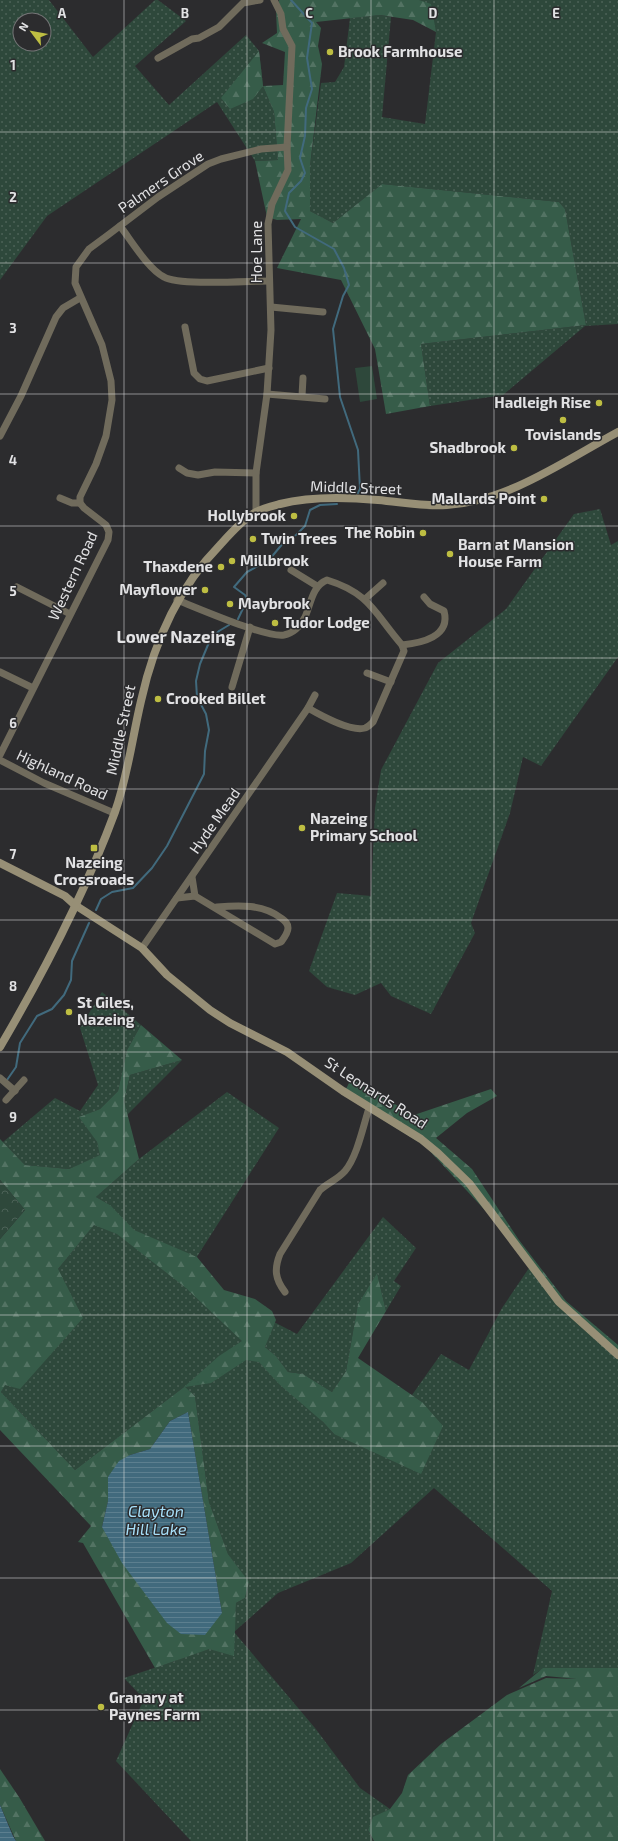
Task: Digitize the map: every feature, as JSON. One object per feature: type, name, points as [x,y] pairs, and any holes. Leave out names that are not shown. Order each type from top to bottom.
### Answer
[{"type":"street","points":[[158,58],[192,39],[199,38],[219,27],[243,3],[260,0]]},
{"type":"street","name":"Hoe Lane","points":[[256,512],[256,472],[267,394],[269,368],[271,306],[268,224],[272,204],[288,170],[287,147],[292,46],[283,30],[281,14],[274,0]]},
{"type":"street","name":"Palmers Grove","points":[[80,298],[74,283],[76,267],[89,249],[120,226],[210,164],[221,159],[261,149],[287,147]]},
{"type":"street","name":"Palmers Grove","points":[[120,226],[153,268],[165,278],[182,282],[269,280]]},
{"type":"street","points":[[0,436],[21,396],[56,317],[63,308],[80,298],[92,320],[108,362],[112,382],[112,400],[106,436],[96,464],[80,497],[80,504],[72,503],[60,498]]},
{"type":"street","points":[[271,306],[323,312]]},
{"type":"street","points":[[185,327],[194,373],[200,379],[207,381],[269,368]]},
{"type":"street","points":[[302,396],[303,378]]},
{"type":"street","points":[[267,394],[325,399]]},
{"type":"street","name":"Middle Street","points":[[0,1047],[44,969],[75,905],[114,813],[124,786],[140,704],[153,653],[162,629],[177,600],[210,555],[256,512],[295,500],[325,498],[449,505],[483,498],[506,491],[528,481],[618,432]]},
{"type":"street","points":[[179,468],[187,473],[198,475],[215,472],[256,472]]},
{"type":"street","name":"Western Road","points":[[0,755],[108,540],[109,532],[106,525],[80,504]]},
{"type":"street","points":[[291,570],[317,586]]},
{"type":"street","points":[[177,600],[250,627],[277,635],[292,631],[299,626],[304,618],[317,586],[327,580],[340,584],[365,598],[402,645],[404,651],[402,659],[373,722],[366,728],[358,728],[332,720],[308,708]]},
{"type":"street","points":[[365,598],[383,583]]},
{"type":"street","points":[[17,586],[70,614]]},
{"type":"street","points":[[402,645],[424,642],[435,636],[443,627],[446,618],[444,611],[430,604],[424,597]]},
{"type":"street","points":[[232,687],[250,627]]},
{"type":"street","points":[[0,672],[33,688]]},
{"type":"street","points":[[368,673],[391,682]]},
{"type":"street","name":"Hyde Mead","points":[[142,948],[308,708],[315,695]]},
{"type":"street","name":"Highland Road","points":[[0,760],[44,783],[114,813]]},
{"type":"street","name":"St Leonards Road","points":[[0,863],[65,896],[75,905],[142,948],[167,975],[210,1010],[230,1023],[287,1052],[369,1108],[421,1139],[451,1164],[469,1183],[559,1302],[618,1355]]},
{"type":"street","points":[[192,877],[195,896]]},
{"type":"street","points":[[178,898],[195,896],[217,907],[275,944],[281,942],[287,933],[288,927],[286,922],[270,911],[250,906],[217,907]]},
{"type":"street","points":[[0,1078],[15,1091]]},
{"type":"street","points":[[6,1100],[24,1080]]},
{"type":"street","points":[[285,1292],[278,1283],[275,1274],[276,1264],[280,1254],[320,1190],[328,1182],[344,1172],[351,1163],[369,1108]]},
{"type":"green space","points":[[0,0],[49,0],[93,57],[155,0],[158,0],[186,21],[135,66],[169,105],[246,35],[259,51],[263,86],[274,112],[278,160],[255,161],[217,102],[47,216],[0,280]]},
{"type":"green space","points":[[279,0],[419,0],[431,4],[436,32],[413,20],[380,15],[316,22],[321,28],[318,46],[322,64],[310,166],[310,211],[333,223],[382,184],[559,202],[565,209],[586,325],[421,344],[430,406],[386,414],[375,349],[341,280],[277,268],[301,219],[277,220],[267,217],[255,161],[278,160],[274,112],[263,86],[283,85],[285,52],[262,43],[277,33],[276,11]]},
{"type":"green space","points":[[419,0],[618,0],[618,324],[585,326],[503,395],[430,406],[421,344],[586,325],[565,209],[559,202],[382,184],[333,223],[310,211],[310,166],[321,83],[335,82],[344,67],[350,18],[380,15],[391,17],[382,117],[425,124],[436,32]]},
{"type":"green space","points":[[259,51],[263,86],[253,99],[230,109],[221,98]]},
{"type":"green space","points":[[372,366],[377,399],[360,402],[355,368]]},
{"type":"green space","points":[[600,509],[611,545],[618,541],[618,657],[541,766],[523,757],[510,813],[471,923],[475,933],[431,1014],[391,996],[381,983],[355,995],[327,987],[309,971],[337,893],[371,896],[375,808],[381,770],[438,663],[506,609],[574,514]]},
{"type":"green space","points":[[102,992],[141,1025],[127,1050],[118,1091],[100,1109],[80,1117],[97,1142],[101,1155],[69,1169],[25,1165],[3,1142],[55,1098],[80,1111],[98,1085],[80,1028]]},
{"type":"green space","points":[[141,1025],[182,1060],[130,1075],[124,1101],[139,1159],[96,1197],[110,1205],[134,1230],[197,1257],[224,1290],[255,1299],[272,1311],[276,1320],[265,1347],[276,1356],[288,1372],[303,1374],[332,1392],[346,1371],[358,1304],[377,1273],[386,1311],[358,1358],[422,1402],[443,1426],[421,1474],[334,1434],[323,1422],[279,1384],[259,1362],[246,1360],[211,1383],[185,1387],[195,1396],[209,1502],[228,1554],[249,1582],[245,1598],[236,1603],[234,1656],[209,1649],[155,1668],[83,1543],[78,1542],[91,1526],[0,1430],[0,1239],[25,1210],[0,1180],[0,1139],[25,1165],[69,1169],[100,1155],[97,1142],[79,1117],[100,1109],[118,1091],[127,1050]],"holes":[[[94,1225],[117,1234],[186,1288],[242,1341],[219,1356],[184,1387],[75,1470],[1,1392],[5,1385],[20,1389],[83,1318],[58,1269]],[[188,1412],[222,1613],[102,1527],[108,1501],[108,1477],[130,1455],[150,1449],[170,1421]]]},
{"type":"green space","points":[[182,1060],[127,1115],[124,1101],[130,1075]]},
{"type":"green space","points":[[351,1079],[414,1115],[491,1089],[497,1096],[467,1113],[436,1138],[472,1169],[519,1240],[566,1301],[618,1345],[618,1356],[554,1302],[511,1238],[425,1146],[343,1095]]},
{"type":"green space","points":[[227,1092],[279,1128],[186,1274],[334,1434],[422,1402],[412,1395],[441,1354],[469,1370],[502,1308],[529,1268],[618,1356],[618,1668],[544,1668],[533,1675],[552,1591],[434,1488],[351,1563],[278,1593],[234,1632],[236,1603],[245,1598],[249,1583],[228,1554],[209,1502],[195,1396],[184,1387],[75,1470],[1,1392],[58,1269],[110,1205],[96,1197],[139,1159]]},
{"type":"green space","points":[[0,1180],[25,1210],[0,1239]]},
{"type":"green space","points":[[383,1217],[416,1248],[394,1281],[401,1286],[386,1311],[377,1273],[358,1304],[346,1371],[332,1392],[303,1374],[288,1372],[276,1356],[265,1347],[274,1322],[297,1334]]},
{"type":"green space","points":[[234,1632],[315,1728],[360,1788],[390,1809],[373,1818],[368,1830],[373,1841],[191,1841],[116,1761],[144,1699],[124,1678],[175,1661]]},
{"type":"green space","points":[[543,1668],[618,1668],[618,1841],[374,1841],[368,1830],[373,1817],[390,1809],[402,1793],[408,1775],[441,1744],[507,1695],[546,1678],[577,1679],[546,1676],[519,1688]]},
{"type":"green space","points":[[0,1769],[19,1797],[45,1841],[16,1841],[0,1805]]},
{"type":"water","name":"Clayton Hill Lake","points":[[188,1412],[222,1613],[205,1635],[181,1634],[167,1623],[122,1563],[102,1527],[108,1501],[108,1477],[119,1461],[130,1455],[150,1449],[170,1421]]},
{"type":"water","points":[[0,1805],[13,1836],[16,1841],[0,1841]]},
{"type":"waterway","points":[[291,0],[312,23],[307,58],[312,89],[306,108],[305,136],[300,158],[305,173],[301,181],[289,193],[285,211],[295,227],[334,249],[344,268],[349,285],[343,296],[333,329],[340,397],[358,450],[360,489],[358,493]]},
{"type":"waterway","points":[[238,619],[247,600],[245,595],[234,587],[247,572],[269,560],[284,542],[296,535],[305,526],[310,510],[320,505],[337,504]]},
{"type":"waterway","points":[[96,910],[101,899],[112,892],[133,888],[152,868],[167,846],[204,774],[205,751],[209,730],[206,714],[197,697],[196,681],[200,664],[210,640],[219,631],[229,625]]},
{"type":"waterway","points":[[7,1080],[16,1067],[20,1043],[37,1016],[52,1009],[64,995],[71,980],[72,961],[89,923]]},
{"type":"place","name":"Brook Farmhouse","points":[[330,52]]},
{"type":"place","name":"Hadleigh Rise","points":[[599,403]]},
{"type":"place","name":"Tovislands","points":[[563,420]]},
{"type":"place","name":"Shadbrook","points":[[514,448]]},
{"type":"place","name":"Mallards Point","points":[[544,499]]},
{"type":"place","name":"Hollybrook","points":[[294,516]]},
{"type":"place","name":"The Robin","points":[[423,533]]},
{"type":"place","name":"Twin Trees","points":[[253,539]]},
{"type":"place","name":"Barn at Mansion House Farm","points":[[450,554]]},
{"type":"place","name":"Millbrook","points":[[232,561]]},
{"type":"place","name":"Thaxdene","points":[[221,567]]},
{"type":"place","name":"Mayflower","points":[[205,590]]},
{"type":"place","name":"Maybrook","points":[[230,604]]},
{"type":"place","name":"Tudor Lodge","points":[[275,623]]},
{"type":"place","name":"Crooked Billet","points":[[158,699]]},
{"type":"place","name":"Nazeing Primary School","points":[[302,828]]},
{"type":"place","name":"Nazeing Crossroads","points":[[94,848]]},
{"type":"place","name":"St Giles, Nazeing","points":[[69,1012]]},
{"type":"place","name":"Granary at Paynes Farm","points":[[101,1707]]},
{"type":"district","name":"Lower Nazeing","points":[[176,637]]}]
